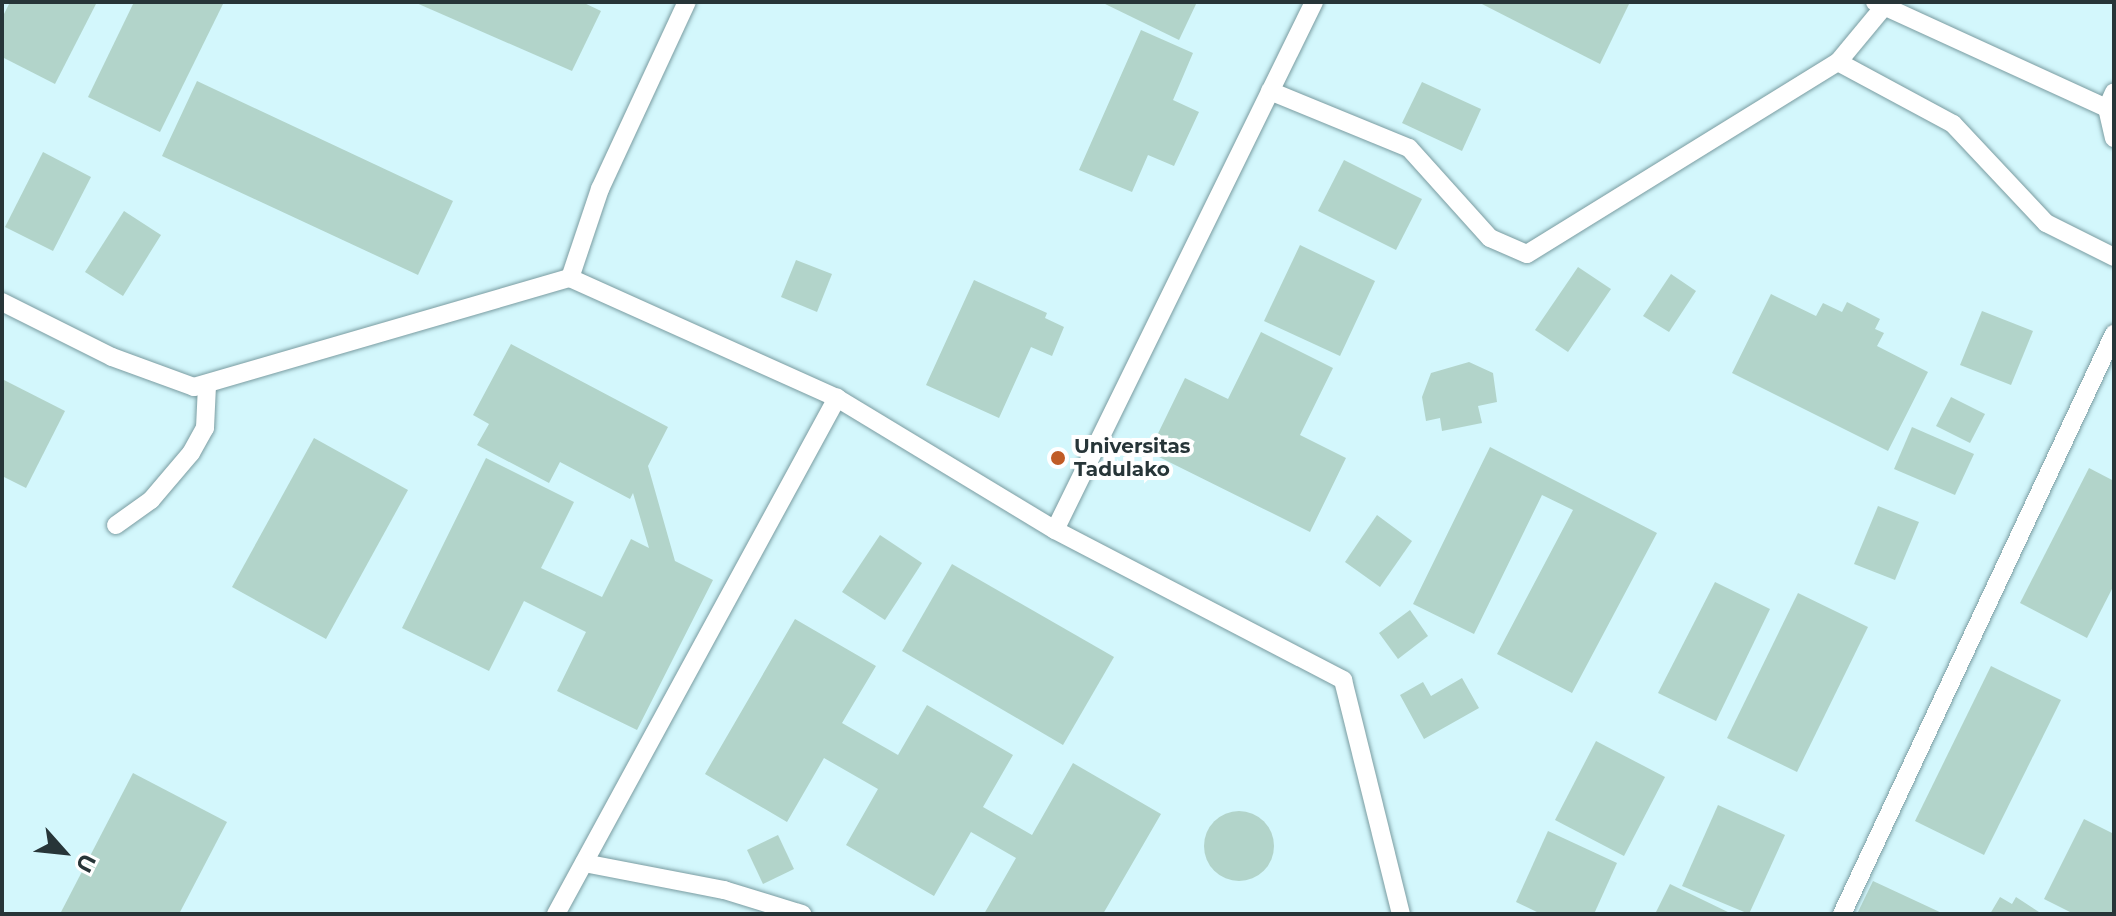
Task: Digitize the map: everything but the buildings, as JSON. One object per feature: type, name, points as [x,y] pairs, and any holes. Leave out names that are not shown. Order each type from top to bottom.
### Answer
[{"type":"lane","points":[[570,278],[600,189],[687,2]]},
{"type":"lane","points":[[1055,530],[1314,2]]},
{"type":"lane","points":[[1270,91],[1409,148],[1490,238],[1527,254],[1838,62],[1878,6],[2110,100],[2114,138]]},
{"type":"lane","points":[[1838,62],[1953,124],[2046,223],[2114,257]]},
{"type":"lane","points":[[2,302],[180,385],[207,385],[570,278],[837,398],[1055,530],[1343,680],[1401,914]]},
{"type":"lane","points":[[1842,914],[2114,334]]},
{"type":"lane","points":[[116,525],[151,500],[191,453],[205,428],[207,385]]},
{"type":"lane","points":[[556,914],[837,398]]},
{"type":"lane","points":[[584,863],[724,890],[802,914]]},
{"type":"place","name":"Universitas Tadulako","points":[[1058,458]]}]
